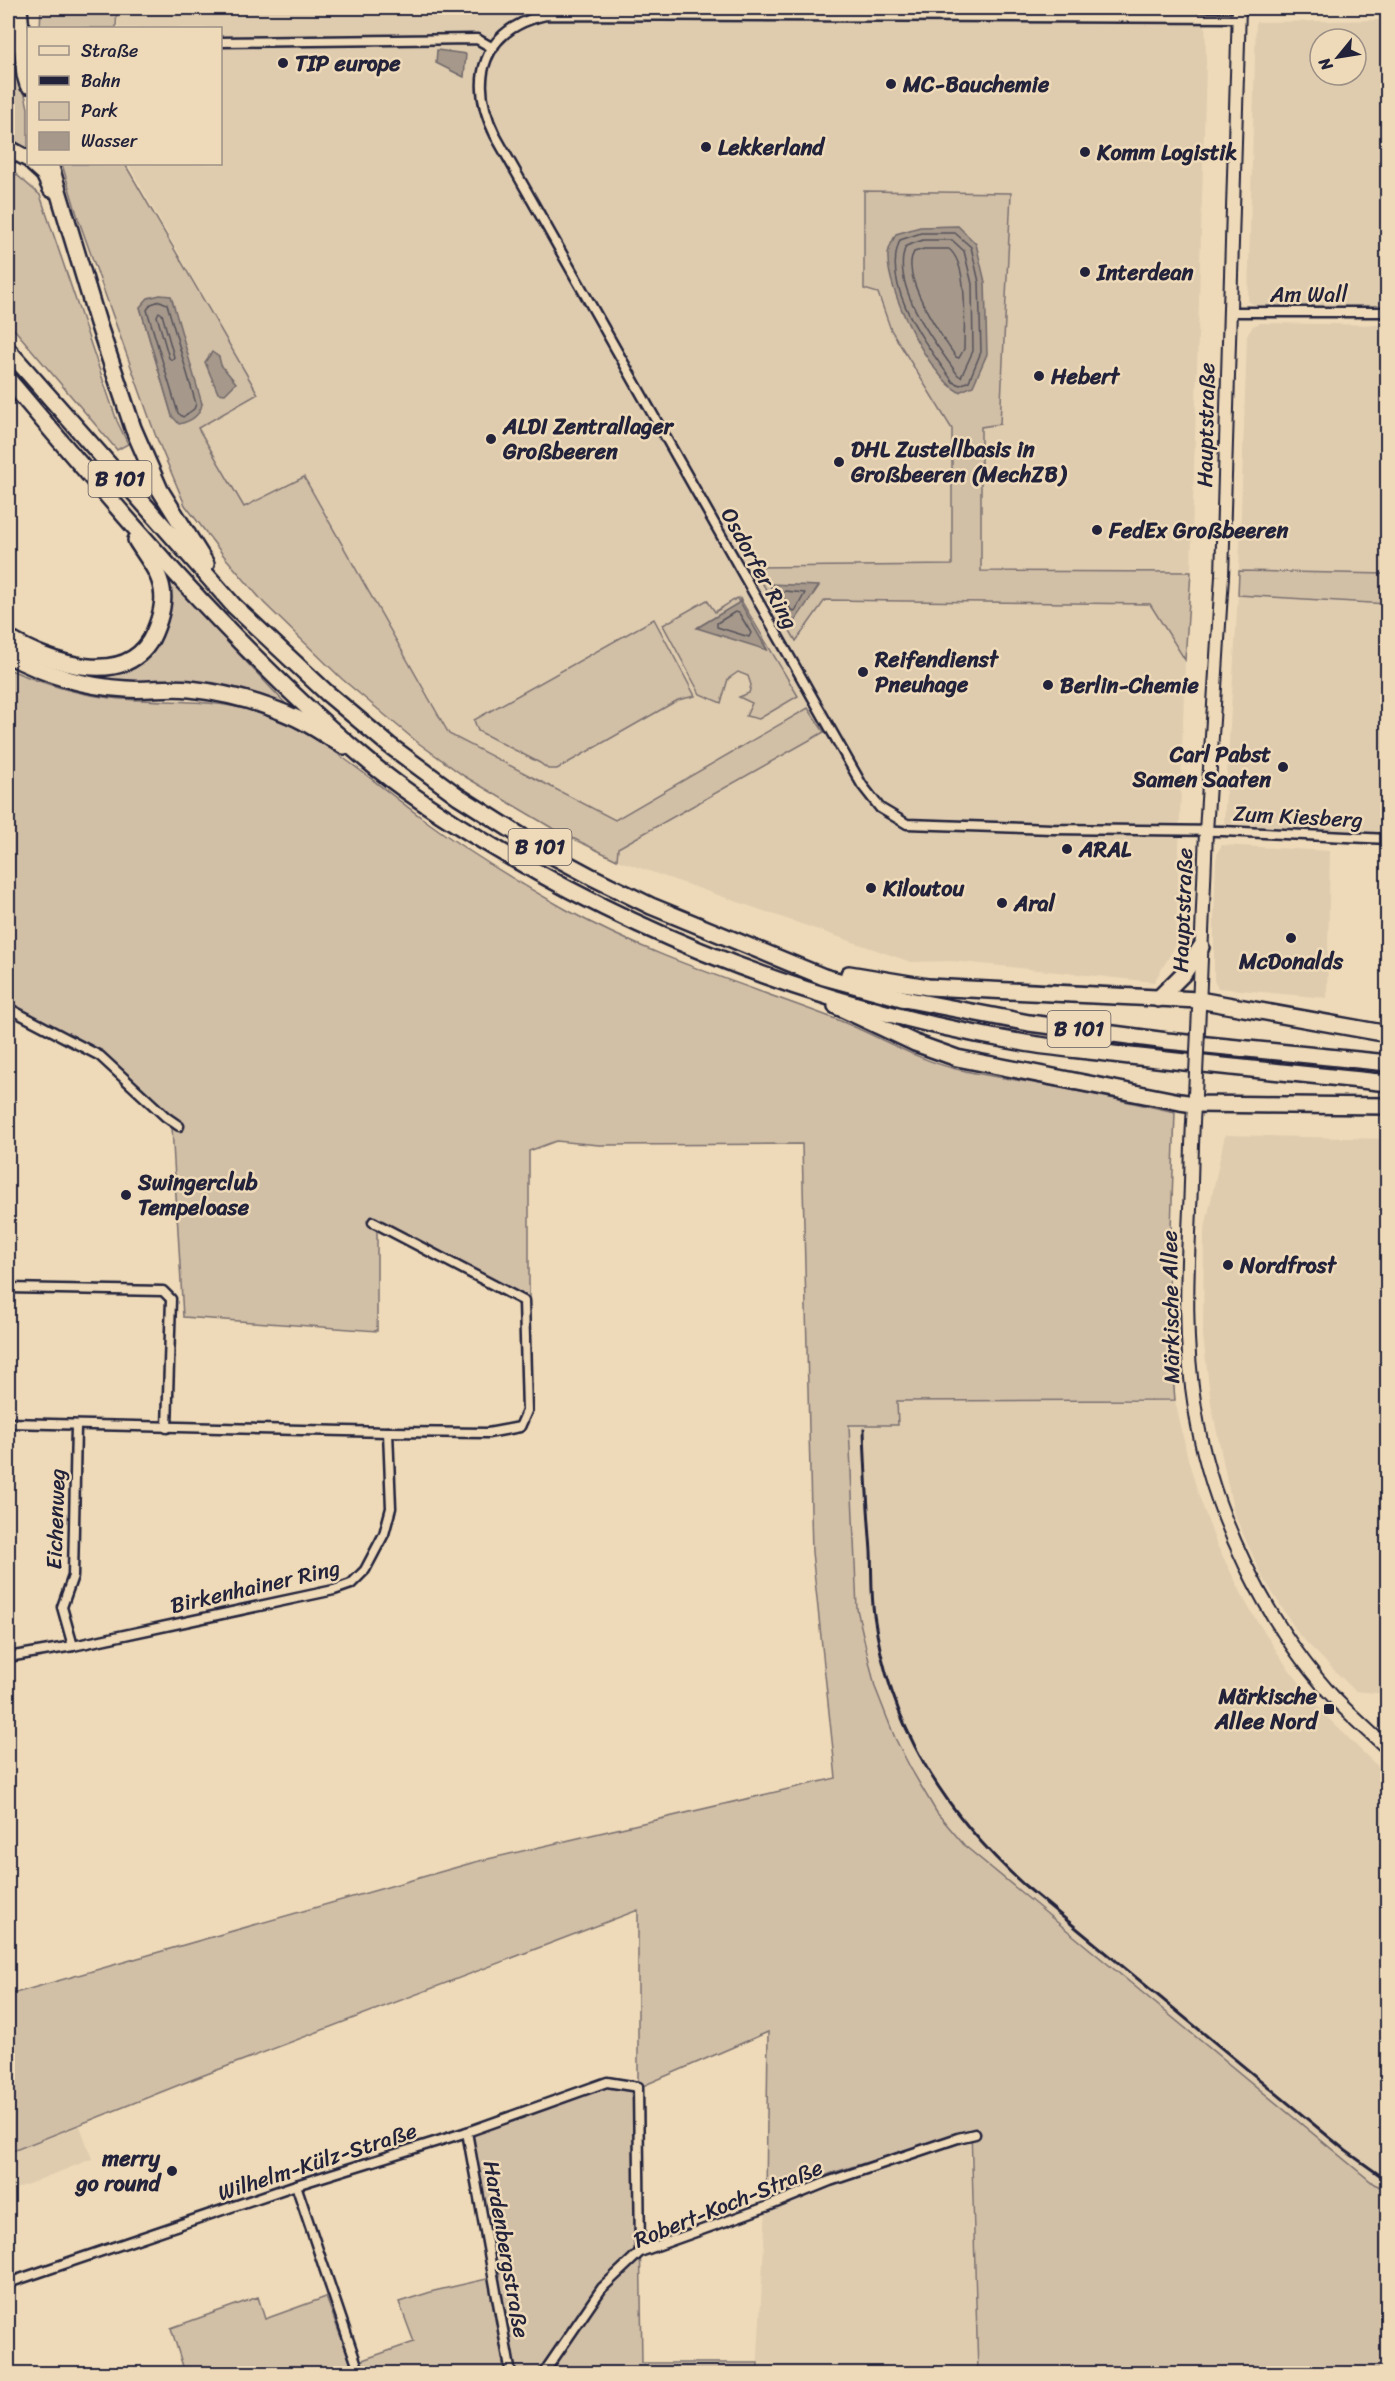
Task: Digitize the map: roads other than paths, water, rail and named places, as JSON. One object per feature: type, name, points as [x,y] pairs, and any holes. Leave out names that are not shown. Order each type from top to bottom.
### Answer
[{"type":"highway","points":[[19,8],[27,77]]},
{"type":"highway","points":[[8,148],[27,158]]},
{"type":"highway","points":[[34,165],[44,174],[65,216]]},
{"type":"highway","points":[[50,165],[130,417],[151,472],[202,559],[220,581],[234,606]]},
{"type":"highway","name":"B 101","points":[[8,350],[234,606],[327,693],[389,745],[458,796],[551,855],[592,877],[651,906],[824,977],[909,1000],[1029,1023],[1167,1041],[1388,1063]]},
{"type":"highway","name":"B 101","points":[[8,379],[120,512],[255,657],[363,757],[446,819],[578,896],[639,926],[767,978],[821,996],[902,1016],[1025,1043],[1388,1083]]},
{"type":"highway","points":[[8,638],[47,656],[86,668],[110,667],[125,662],[142,650],[152,638],[160,618],[162,588],[157,572],[120,512]]},
{"type":"highway","points":[[8,656],[49,673],[100,686],[127,689],[188,688],[261,704],[298,719],[363,757]]},
{"type":"highway","points":[[1158,999],[1184,973],[1201,947]]},
{"type":"highway","points":[[778,959],[862,977],[928,987],[1158,999],[1388,1034]]},
{"type":"highway","points":[[821,996],[885,1030],[957,1058],[1194,1100],[1388,1106]]},
{"type":"street","points":[[8,55],[19,8]]},
{"type":"street","name":"Osdorfer Ring","points":[[1206,831],[907,824],[874,803],[857,777],[495,135],[483,109],[481,83],[485,63],[493,48],[507,32],[525,21],[546,15],[1239,13]]},
{"type":"street","name":"Hauptstraße","points":[[1194,1100],[1206,831],[1222,576],[1239,13]]},
{"type":"street","points":[[222,42],[477,39],[493,48]]},
{"type":"street","name":"Am Wall","points":[[1229,312],[1388,312]]},
{"type":"street","name":"Zum Kiesberg","points":[[1206,831],[1388,839]]},
{"type":"street","points":[[8,1008],[100,1056],[166,1117],[180,1126]]},
{"type":"street","name":"Märkische Allee","points":[[1194,1100],[1186,1289],[1187,1333],[1195,1410],[1211,1476],[1229,1528],[1272,1613],[1308,1665],[1338,1702],[1388,1749]]},
{"type":"street","points":[[8,1424],[488,1433],[519,1427],[527,1412],[524,1301],[373,1222]]},
{"type":"street","points":[[8,1288],[163,1291],[171,1299],[167,1428]]},
{"type":"street","name":"Eichenweg","points":[[73,1646],[62,1607],[73,1576],[76,1426]]},
{"type":"street","name":"Birkenhainer Ring","points":[[8,1657],[73,1646],[351,1584],[365,1570],[379,1543],[391,1508],[388,1432]]},
{"type":"street","name":"Wilhelm-Külz-Straße","points":[[8,2283],[296,2185],[467,2132],[607,2082],[638,2087],[640,2252]]},
{"type":"street","name":"Hardenbergstraße","points":[[467,2132],[511,2373]]},
{"type":"street","name":"Robert-Koch-Straße","points":[[543,2373],[602,2288],[640,2252],[766,2207],[830,2181],[975,2134]]},
{"type":"street","points":[[296,2185],[359,2371],[341,2373]]},
{"type":"water","points":[[437,50],[466,54],[464,77],[436,63]]},
{"type":"water","points":[[958,226],[976,244],[985,282],[987,354],[973,386],[959,392],[947,383],[935,369],[912,331],[894,289],[888,255],[896,234],[920,227]]},
{"type":"water","points":[[160,295],[171,296],[202,404],[194,417],[179,424],[172,416],[140,307],[148,298]]},
{"type":"water","points":[[212,352],[219,357],[221,365],[236,383],[225,394],[218,393],[205,362]]},
{"type":"water","points":[[769,584],[819,586],[792,625]]},
{"type":"water","points":[[740,602],[767,650],[697,628]]},
{"type":"railway","points":[[864,1429],[872,1599],[881,1655],[892,1693],[907,1729],[924,1763],[945,1796],[968,1827],[1023,1884],[1346,2151],[1388,2181]]},
{"type":"place","name":"TIP europe","points":[[283,63]]},
{"type":"place","name":"MC-Bauchemie","points":[[891,84]]},
{"type":"place","name":"Lekkerland","points":[[706,147]]},
{"type":"place","name":"Komm Logistik","points":[[1085,152]]},
{"type":"place","name":"Interdean","points":[[1085,272]]},
{"type":"place","name":"Hebert","points":[[1039,376]]},
{"type":"place","name":"ALDI Zentrallager Großbeeren","points":[[491,439]]},
{"type":"place","name":"DHL Zustellbasis in Großbeeren (MechZB)","points":[[839,462]]},
{"type":"place","name":"FedEx Großbeeren","points":[[1097,530]]},
{"type":"place","name":"Reifendienst Pneuhage","points":[[863,672]]},
{"type":"place","name":"Berlin-Chemie","points":[[1048,685]]},
{"type":"place","name":"Carl Pabst Samen Saaten","points":[[1283,767]]},
{"type":"place","name":"ARAL","points":[[1067,849]]},
{"type":"place","name":"Kiloutou","points":[[871,888]]},
{"type":"place","name":"Aral","points":[[1002,903]]},
{"type":"place","name":"McDonalds","points":[[1291,938]]},
{"type":"place","name":"Swingerclub Tempeloase","points":[[126,1195]]},
{"type":"place","name":"Nordfrost","points":[[1228,1265]]},
{"type":"place","name":"Märkische Allee Nord","points":[[1329,1709]]},
{"type":"place","name":"merry go round","points":[[172,2171]]}]
